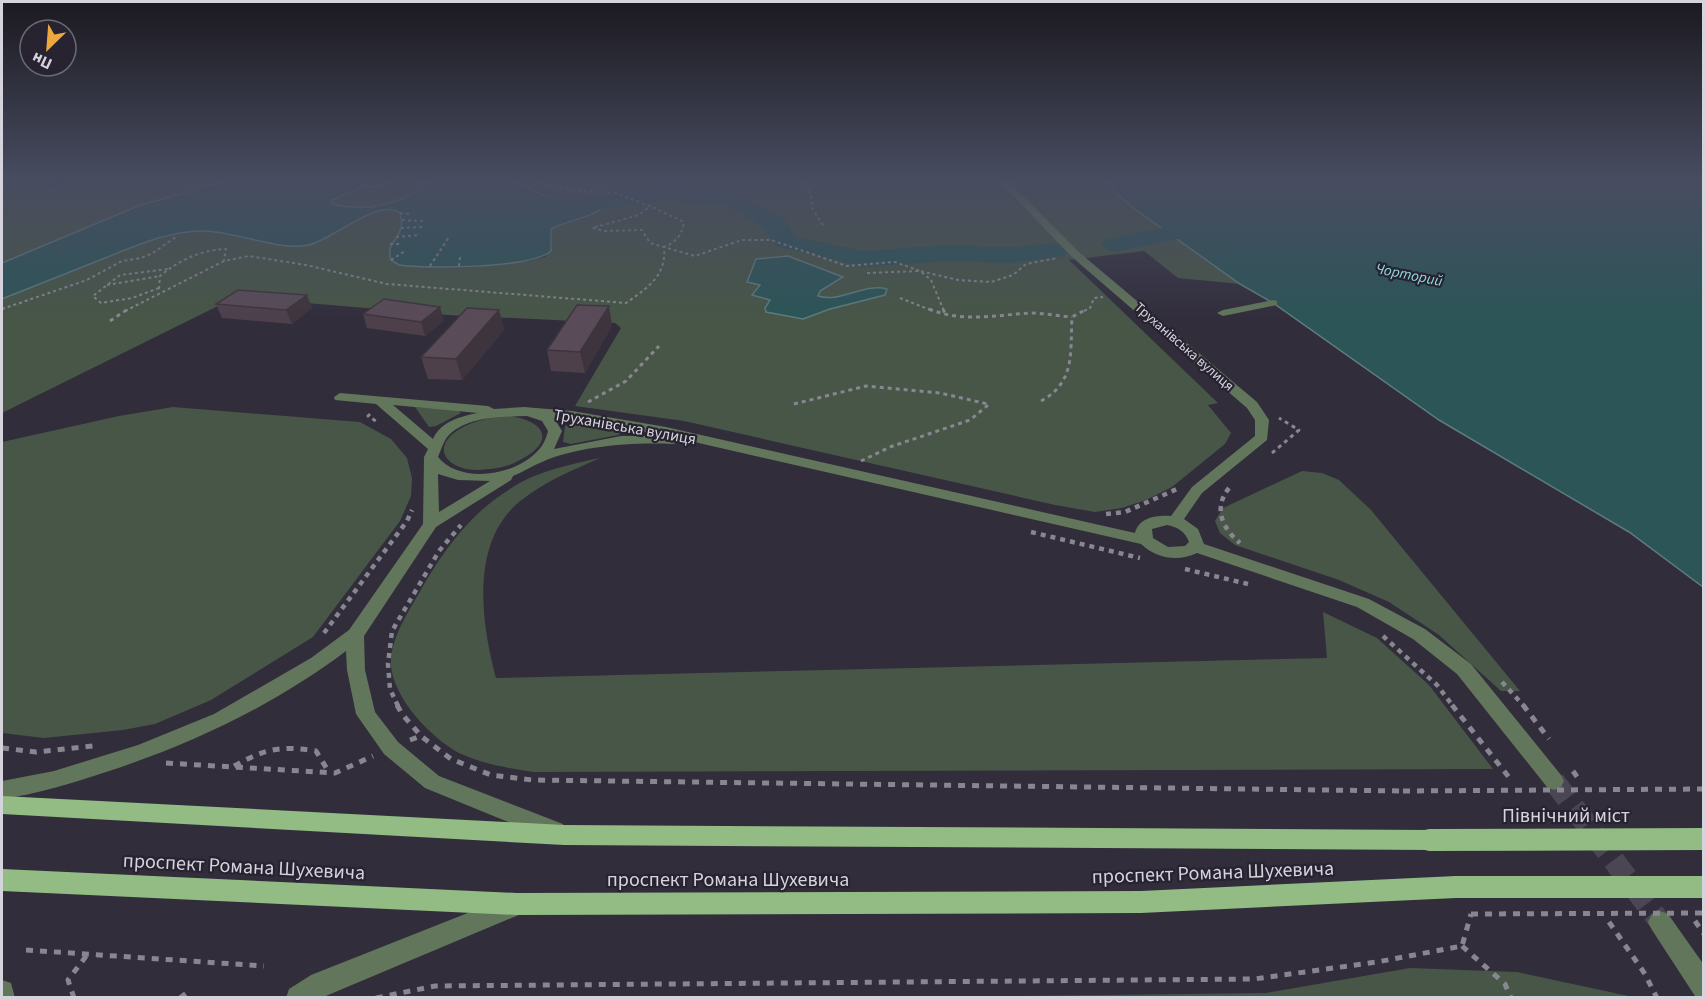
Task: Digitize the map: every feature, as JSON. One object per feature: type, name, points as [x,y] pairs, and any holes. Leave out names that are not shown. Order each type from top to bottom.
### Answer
[{"type":"main road","name":"проспект Романа Шухевича","points":[[2,805],[564,835],[1430,840]]},
{"type":"main road","name":"Північний міст","points":[[1430,840],[1704,839]]},
{"type":"main road","name":"проспект Романа Шухевича","points":[[2,880],[517,904],[1141,902],[1456,887],[1704,887]]},
{"type":"street","name":"Труханівська вулиця","points":[[1049,227],[1080,258],[1252,405],[1262,420],[1262,437],[1197,490],[1175,521]]},
{"type":"street","points":[[1223,313],[1273,303]]},
{"type":"street","points":[[340,397],[494,411]]},
{"type":"street","points":[[381,401],[432,452],[441,470],[462,476],[496,476],[524,467]]},
{"type":"street","name":"Труханівська вулиця","points":[[494,411],[525,411],[601,420],[724,445],[1145,540]]},
{"type":"street","points":[[431,524],[432,452],[444,431],[466,419],[494,411]]},
{"type":"street","points":[[525,411],[547,418],[555,431],[554,442],[540,458]]},
{"type":"street","name":"Труханівська вулиця","points":[[524,467],[540,458],[571,448],[623,440],[668,439],[724,445]]},
{"type":"street","points":[[2,790],[54,780],[143,752],[221,719],[317,663],[355,635],[431,524],[524,467]]},
{"type":"street","points":[[1160,520],[1175,521],[1193,532],[1197,542],[1186,552],[1171,554],[1156,549],[1145,540],[1142,531],[1148,523],[1160,520]]},
{"type":"street","points":[[1195,546],[1363,603],[1419,634],[1464,669],[1554,781]]},
{"type":"street","points":[[355,635],[356,670],[366,714],[391,748],[432,782],[564,835]]},
{"type":"street","points":[[298,998],[320,984],[517,904]]},
{"type":"street","points":[[1660,922],[1704,987]]},
{"type":"street","points":[[2,992],[3,998]]},
{"type":"path","points":[[401,228],[424,227]]},
{"type":"path","points":[[597,227],[592,228],[603,233],[633,228],[642,230],[650,243],[695,256],[742,240],[771,240],[847,266],[895,262],[920,271],[958,279],[991,282],[1013,275],[1026,264],[1080,258]]},
{"type":"path","points":[[664,247],[676,242],[683,227]]},
{"type":"path","points":[[396,237],[419,235]]},
{"type":"path","points":[[2,309],[57,292],[87,280],[122,261],[141,258],[153,253],[177,236]]},
{"type":"path","points":[[430,266],[449,237]]},
{"type":"path","points":[[390,244],[400,244]]},
{"type":"path","points":[[110,321],[130,308],[224,261],[249,256],[306,265],[387,284],[626,303],[662,274],[666,259],[664,247]]},
{"type":"path","points":[[105,286],[160,276],[186,258],[212,248],[226,249],[224,261]]},
{"type":"path","points":[[391,260],[405,251]]},
{"type":"path","points":[[459,266],[460,257]]},
{"type":"path","points":[[159,288],[132,298],[101,303],[93,296],[120,275],[168,269]]},
{"type":"path","points":[[867,273],[920,271],[932,280],[946,316]]},
{"type":"path","points":[[158,296],[160,276]]},
{"type":"path","points":[[900,298],[946,316],[991,318],[1032,313],[1072,317],[1090,308],[1094,298],[1124,295]]},
{"type":"path","points":[[1041,401],[1056,393],[1068,368],[1072,317]]},
{"type":"path","points":[[584,404],[626,381],[659,346]]},
{"type":"path","points":[[794,404],[866,386],[940,393],[988,404],[970,420],[890,447],[857,463],[869,465]]},
{"type":"path","points":[[381,401],[368,416],[386,428]]},
{"type":"path","points":[[1262,460],[1299,430],[1276,416]]},
{"type":"path","points":[[1096,515],[1125,512],[1150,503],[1185,483]]},
{"type":"path","points":[[1235,483],[1226,490],[1221,504],[1221,518],[1226,530],[1238,542],[1247,546]]},
{"type":"path","points":[[320,638],[407,521],[413,506]]},
{"type":"path","points":[[465,521],[439,551],[392,631],[388,664],[390,689],[402,714],[421,736],[451,759],[491,775],[532,780],[1403,791],[1704,789]]},
{"type":"path","points":[[1026,531],[1141,558]]},
{"type":"path","points":[[1175,567],[1255,585]]},
{"type":"path","points":[[1374,631],[1383,636],[1437,685],[1512,781]]},
{"type":"path","points":[[1494,674],[1517,697],[1552,743]]},
{"type":"path","points":[[162,763],[335,773],[421,736]]},
{"type":"path","points":[[2,748],[36,752],[100,745]]},
{"type":"path","points":[[234,766],[263,750],[289,745],[316,751],[327,769]]},
{"type":"path","points":[[1566,762],[1580,781]]},
{"type":"path","points":[[1462,945],[1471,914],[1704,913]]},
{"type":"path","points":[[1695,921],[1704,934]]},
{"type":"path","points":[[1610,922],[1645,974],[1657,998]]},
{"type":"path","points":[[376,998],[435,986],[1254,978],[1377,962],[1462,945]]},
{"type":"path","points":[[1462,945],[1505,984],[1511,998]]},
{"type":"path","points":[[26,950],[264,966]]},
{"type":"path","points":[[74,998],[68,980],[87,955]]},
{"type":"path","points":[[180,998],[188,992]]},
{"type":"shaded area","points":[[2,227],[89,227],[2,263]]},
{"type":"shaded area","points":[[345,227],[401,227],[400,232],[415,267],[529,261],[545,257],[552,244],[551,229],[555,227],[1161,227],[1240,284],[1178,278],[1144,251],[1069,260],[1218,403],[1208,405],[1231,433],[1225,444],[1172,487],[1146,500],[1122,508],[1095,512],[1055,505],[684,421],[575,406],[621,328],[615,323],[448,315],[249,298],[228,301],[2,413],[2,299],[151,240],[178,233],[205,231],[297,246],[319,242]]},
{"type":"shaded area","points":[[173,407],[360,422],[391,439],[407,458],[412,478],[411,496],[400,521],[313,637],[211,700],[155,724],[123,730],[44,738],[2,733],[2,442],[119,416]]},
{"type":"shaded area","points":[[415,407],[458,410],[461,413],[436,426],[429,427]]},
{"type":"shaded area","points":[[510,416],[523,419],[539,428],[542,440],[530,454],[509,465],[478,470],[459,467],[447,458],[444,452],[445,445],[458,430],[483,420]]},
{"type":"shaded area","points":[[573,424],[618,428],[622,432],[618,435],[571,444],[563,442],[565,426]]},
{"type":"shaded area","points":[[600,458],[550,481],[523,499],[506,516],[494,536],[487,558],[484,607],[486,632],[496,678],[1327,658],[1323,612],[1377,638],[1429,685],[1493,769],[533,772],[486,763],[459,753],[437,738],[415,716],[399,691],[393,678],[391,665],[397,634],[441,558],[460,532],[483,509],[496,498],[531,478],[553,469]]},
{"type":"shaded area","points":[[1302,471],[1322,473],[1339,480],[1371,510],[1520,691],[1501,691],[1439,635],[1389,602],[1339,580],[1235,545],[1220,533],[1215,521],[1223,508]]},
{"type":"shaded area","points":[[1410,968],[1517,972],[1633,997],[927,997],[1266,993]]},
{"type":"water","points":[[89,227],[345,227],[319,242],[297,246],[218,232],[178,233],[151,240],[2,299],[2,263]]},
{"type":"water","points":[[402,227],[557,227],[551,229],[551,251],[540,257],[502,264],[455,267],[399,265],[391,260],[390,250]]},
{"type":"water","points":[[1160,227],[1703,227],[1703,587],[1629,532],[1439,420],[1273,303],[1240,284]]},
{"type":"water","points":[[788,256],[843,277],[820,291],[818,296],[835,297],[878,288],[887,289],[885,295],[830,309],[803,319],[766,312],[765,308],[770,300],[752,295],[760,285],[747,282],[756,259]]},
{"type":"building","points":[[238,290],[307,295],[286,310],[216,304]]},
{"type":"building","points":[[384,299],[440,307],[421,322],[363,314]]},
{"type":"building","points":[[577,305],[609,306],[580,352],[547,350]]},
{"type":"building","points":[[467,308],[499,310],[456,359],[421,357]]},
{"type":"waterway","name":"Чорторий","points":[[777,227],[785,241],[863,259],[947,253],[1011,255],[1055,251]]},
{"type":"waterway","name":"Чорторий","points":[[1115,244],[1182,231],[1221,238]]},
{"type":"tunnel","points":[[1554,781],[1660,922]]}]
